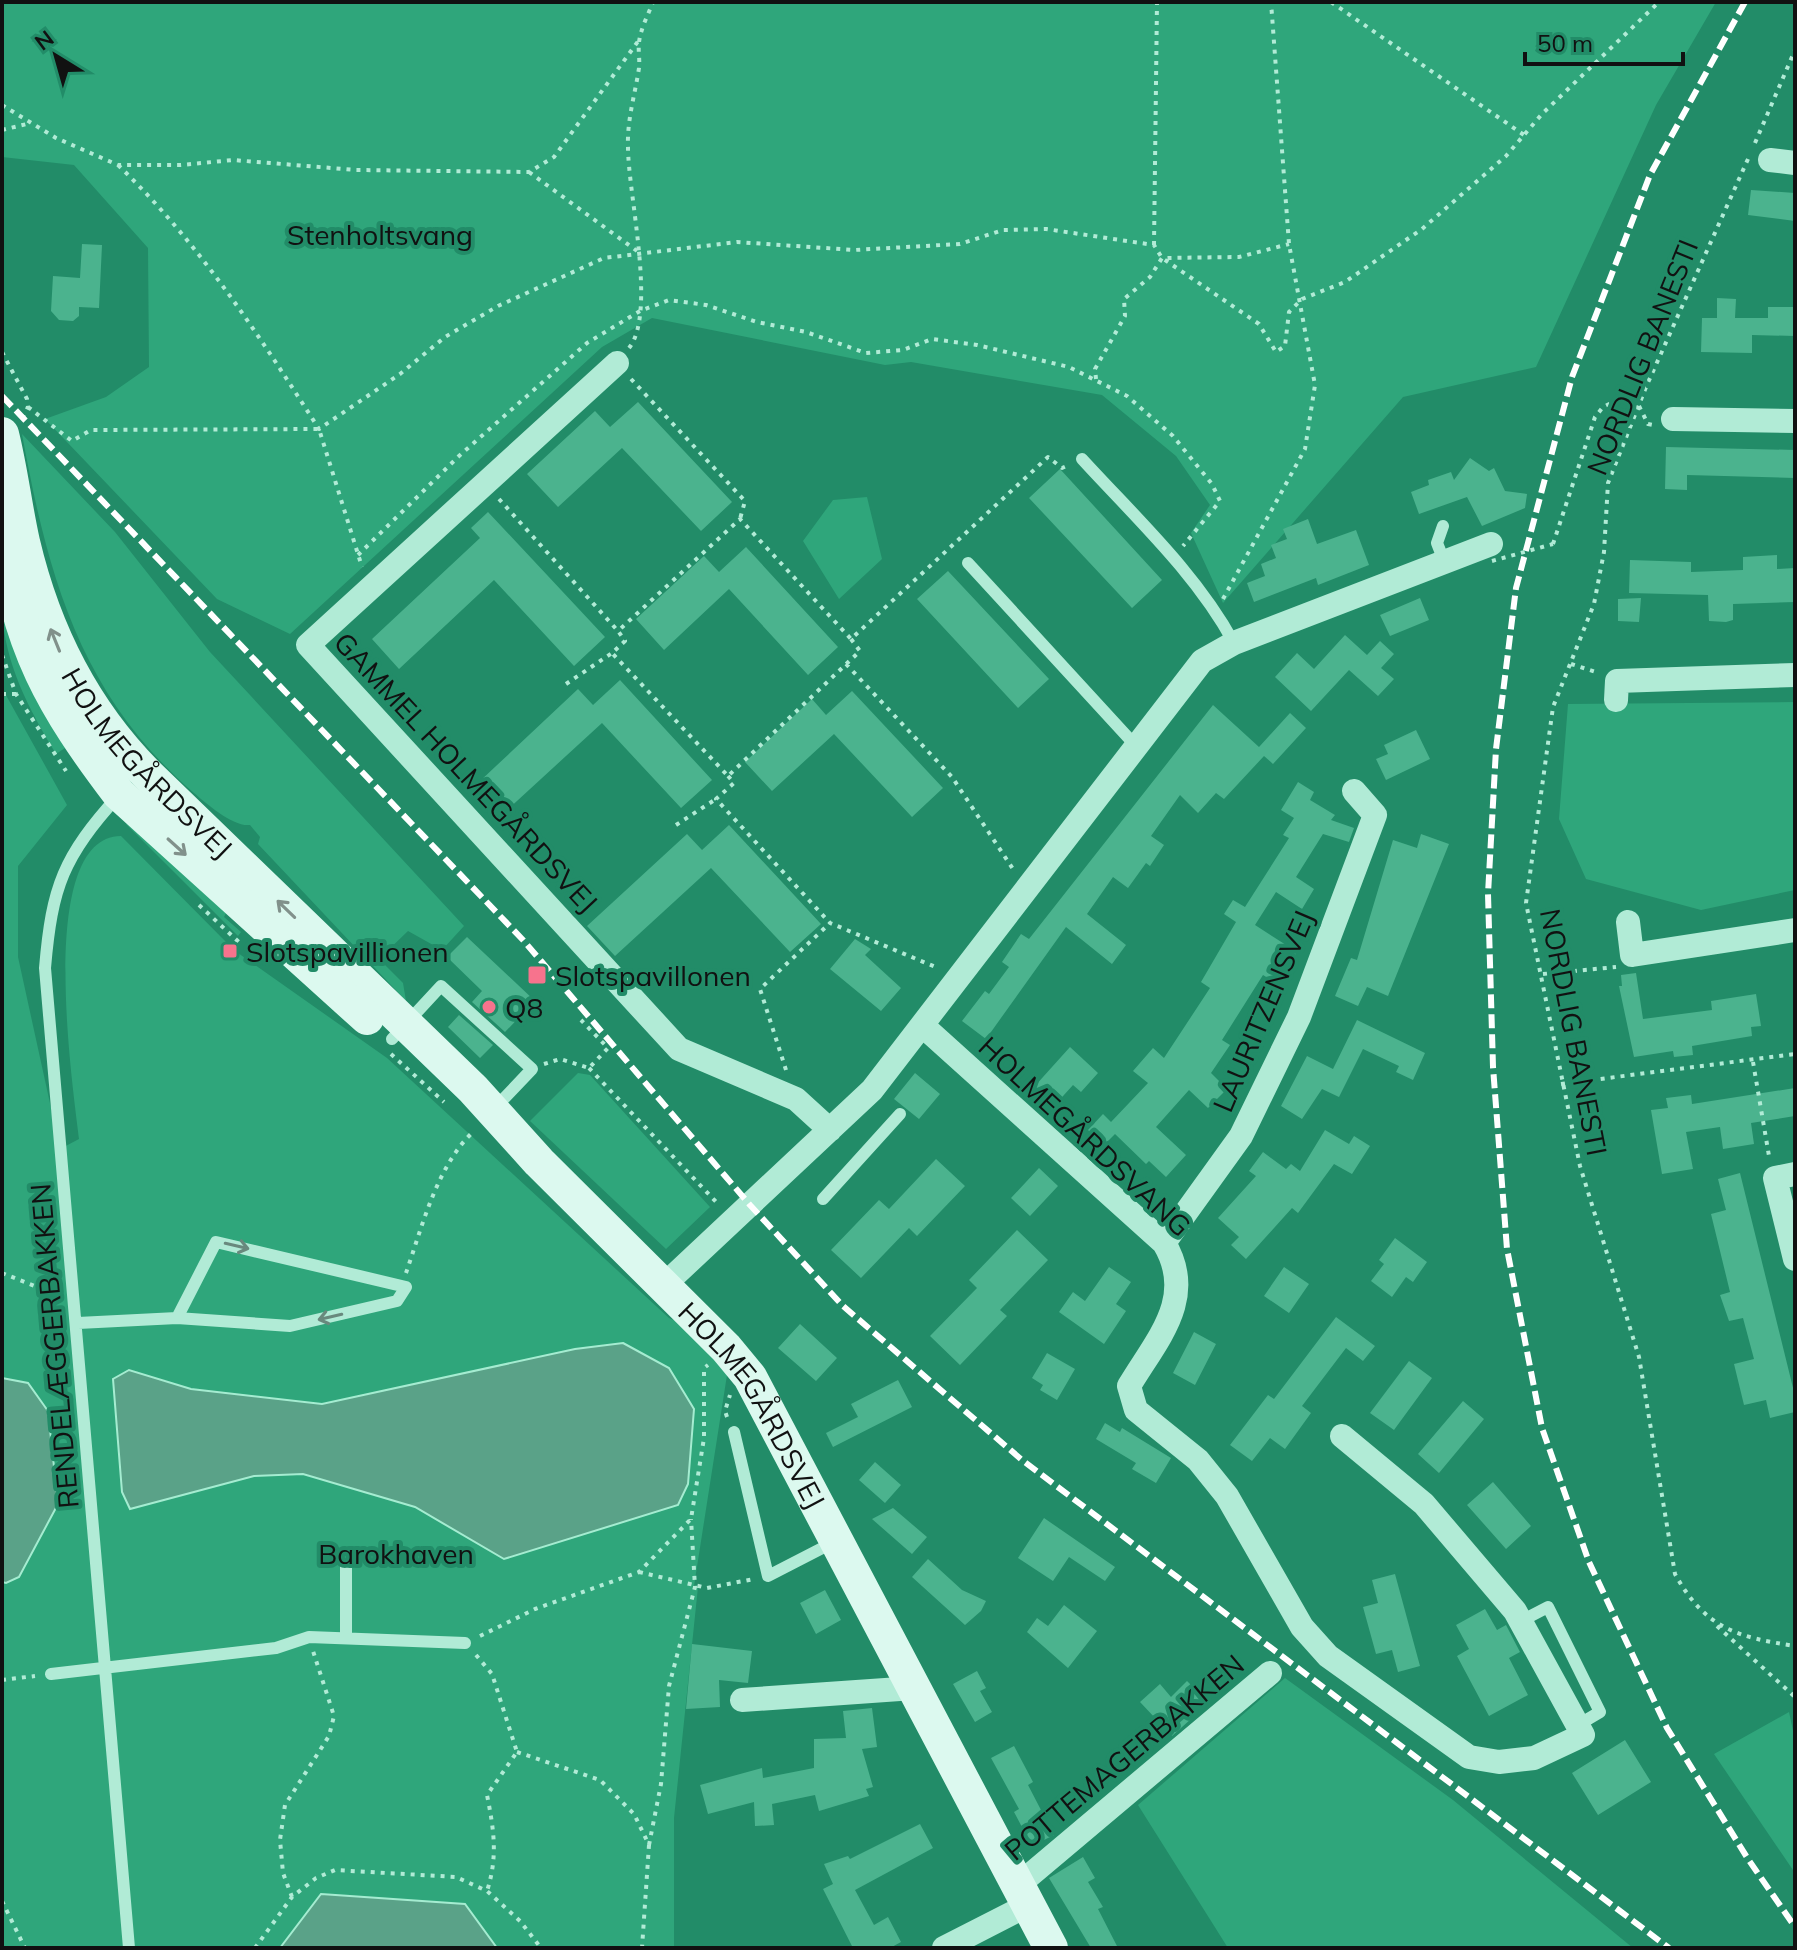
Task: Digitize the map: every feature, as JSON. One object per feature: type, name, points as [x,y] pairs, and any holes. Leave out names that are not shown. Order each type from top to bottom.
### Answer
[{"type":"street","points":[[1770,160],[1795,163]]},
{"type":"street","name":"GAMMEL HOLMEGÅRDSVEJ","points":[[617,363],[308,645],[679,1049],[796,1099],[830,1130]]},
{"type":"street","points":[[1673,419],[1795,421]]},
{"type":"street","name":"HOLMEGÅRDSVEJ","points":[[2,434],[16,590]]},
{"type":"street","name":"HOLMEGÅRDSVEJ","points":[[2,529],[40,674],[62,716],[399,1032],[484,1121],[539,1162],[726,1348],[750,1377],[1051,1948]]},
{"type":"street","points":[[663,1286],[872,1090],[1202,661],[1234,643],[1444,561],[1492,552]]},
{"type":"street","points":[[1616,690],[1795,675]]},
{"type":"street","name":"LAURITZENSVEJ","points":[[1164,1243],[1241,1136],[1299,1017],[1375,815],[1354,791]]},
{"type":"street","points":[[1628,922],[1632,955],[1795,930]]},
{"type":"street","name":"HOLMEGÅRDSVANG","points":[[923,1026],[1164,1243],[1175,1263],[1179,1285],[1172,1314],[1129,1386],[1136,1410],[1198,1460],[1227,1496],[1302,1627],[1328,1656],[1469,1757],[1499,1762],[1534,1758],[1583,1735],[1521,1621],[1424,1504],[1342,1436]]},
{"type":"street","points":[[1795,1174],[1775,1178],[1795,1259]]},
{"type":"street","name":"POTTEMAGERBAKKEN","points":[[944,1948],[1023,1896],[1270,1673]]},
{"type":"street","points":[[742,1700],[914,1688]]},
{"type":"lane","points":[[1082,459],[1216,611],[1234,643]]},
{"type":"lane","points":[[1443,526],[1437,543],[1444,561]]},
{"type":"lane","points":[[968,563],[1135,745]]},
{"type":"lane","name":"RENDELÆGGERBAKKEN","points":[[129,1948],[103,1666],[78,1323],[45,968],[49,914],[59,878],[74,850],[132,784]]},
{"type":"lane","points":[[399,1032],[441,986],[532,1069],[484,1121]]},
{"type":"lane","points":[[823,1199],[900,1114]]},
{"type":"lane","points":[[78,1323],[177,1318],[290,1326],[397,1301],[406,1287],[216,1242],[177,1318]]},
{"type":"lane","points":[[734,1432],[768,1576],[838,1540]]},
{"type":"lane","points":[[346,1566],[346,1637]]},
{"type":"lane","points":[[51,1674],[276,1648],[309,1637],[465,1643]]},
{"type":"path","points":[[118,165],[181,165],[233,160],[356,170],[529,172],[554,157],[639,40],[653,2]]},
{"type":"path","points":[[1157,2],[1154,245],[1162,258],[1259,324],[1276,352],[1285,346],[1289,312],[1302,299],[1345,282],[1422,229],[1506,156],[1659,2]]},
{"type":"path","points":[[1216,611],[1305,449],[1315,385],[1302,299],[1289,244],[1271,2]]},
{"type":"path","points":[[1331,2],[1524,135]]},
{"type":"path","points":[[618,631],[740,519],[745,501],[617,363],[634,341],[640,311],[639,253],[628,149],[630,105],[639,66],[639,40]]},
{"type":"path","name":"NORDLIG BANESTI","points":[[1795,50],[1646,387],[1608,483],[1599,582],[1594,604],[1553,707],[1526,903],[1580,1166],[1639,1357],[1675,1574],[1690,1602],[1714,1623],[1748,1639],[1795,1646]]},
{"type":"path","points":[[2,105],[56,138],[118,165],[168,213],[235,300],[319,429],[369,590]]},
{"type":"path","points":[[2,130],[33,123]]},
{"type":"path","points":[[529,172],[639,253]]},
{"type":"path","points":[[28,407],[72,441],[91,430],[319,429],[400,374],[445,337],[498,306],[604,258],[737,242],[854,250],[960,244],[1003,230],[1046,229],[1154,245]]},
{"type":"path","points":[[1162,258],[1239,257],[1289,244]]},
{"type":"path","points":[[1096,380],[1095,369],[1125,316],[1124,299],[1150,277],[1162,258]]},
{"type":"path","points":[[358,555],[459,456],[587,343],[640,311],[669,300],[706,305],[757,322],[806,332],[866,353],[903,350],[932,339],[977,345],[1069,367],[1096,380],[1127,396],[1173,436],[1212,484],[1220,501],[1173,559]]},
{"type":"path","points":[[1492,552],[1553,544],[1595,417],[1603,407],[1646,387]]},
{"type":"path","points":[[851,639],[1048,457],[1062,468],[1082,459]]},
{"type":"path","points":[[485,484],[625,641],[566,684]]},
{"type":"path","points":[[728,776],[860,651],[740,519]]},
{"type":"path","points":[[612,653],[734,783],[716,799],[676,825]]},
{"type":"path","points":[[2,655],[16,694],[58,762]]},
{"type":"path","points":[[846,664],[952,777],[1025,891]]},
{"type":"path","points":[[1570,664],[1616,690]]},
{"type":"path","points":[[2,694],[16,694]]},
{"type":"path","points":[[716,799],[830,923],[958,978]]},
{"type":"path","points":[[786,1073],[760,989],[830,923]]},
{"type":"path","points":[[1543,974],[1615,968],[1632,955]]},
{"type":"path","points":[[581,1020],[608,1048],[589,1068]]},
{"type":"path","points":[[1561,1084],[1753,1062],[1795,1054]]},
{"type":"path","points":[[532,1069],[560,1059],[589,1068],[733,1221]]},
{"type":"path","points":[[1753,1062],[1766,1146]]},
{"type":"path","points":[[402,1286],[439,1188],[460,1145],[484,1121]]},
{"type":"path","points":[[2,1273],[49,1294],[75,1295]]},
{"type":"path","points":[[642,1948],[649,1845],[661,1784],[669,1686],[695,1587],[691,1519],[704,1438],[704,1368]]},
{"type":"path","points":[[517,1752],[492,1674],[465,1643],[535,1609],[639,1572],[691,1519]]},
{"type":"path","points":[[639,1572],[707,1588],[768,1576]]},
{"type":"path","points":[[1714,1623],[1795,1697]]},
{"type":"path","points":[[292,1897],[283,1873],[280,1840],[285,1805],[329,1736],[334,1716],[309,1637]]},
{"type":"path","points":[[2,1680],[51,1674]]},
{"type":"path","points":[[517,1752],[600,1780],[634,1814],[649,1845]]},
{"type":"path","points":[[487,1891],[494,1870],[496,1838],[487,1795],[517,1752]]},
{"type":"path","points":[[255,1948],[292,1897],[316,1878],[335,1870],[456,1877],[487,1891],[520,1921],[541,1948]]},
{"type":"path","points":[[2,1901],[25,1948]]},
{"type":"green space","name":"Stenholtsvang","points":[[2,2],[1716,2],[1656,105],[1536,367],[1403,397],[1223,603],[1191,533],[1210,505],[1176,456],[1102,395],[911,362],[885,365],[652,318],[602,347],[290,634],[217,599],[45,419],[106,397],[149,367],[148,248],[74,165],[2,157]]},
{"type":"green space","points":[[22,434],[115,532],[210,652],[464,926],[442,950],[408,931],[379,959],[403,983],[406,1001],[258,844],[260,837],[250,825],[228,819],[194,793],[155,755],[123,716],[96,674],[58,584],[32,486]]},
{"type":"green space","points":[[867,497],[882,559],[839,599],[803,541],[833,500]]},
{"type":"green space","points":[[2,611],[71,744],[56,754],[13,668]]},
{"type":"green space","name":"Barokhaven","points":[[2,688],[67,805],[18,866],[18,957],[60,1149],[79,1139],[67,1020],[68,918],[77,876],[94,847],[121,836],[229,945],[226,950],[233,957],[238,953],[387,1058],[669,1318],[688,1326],[727,1375],[694,1586],[698,1587],[674,1818],[674,1948],[2,1948]]},
{"type":"green space","points":[[1795,702],[1795,890],[1701,910],[1586,879],[1559,819],[1568,704]]},
{"type":"green space","points":[[126,824],[133,825],[226,913],[224,917],[241,932],[238,936]]},
{"type":"green space","points":[[578,1073],[590,1075],[710,1207],[666,1249],[530,1121]]},
{"type":"green space","points":[[1285,1678],[1453,1800],[1633,1948],[1228,1948],[1138,1805]]},
{"type":"green space","points":[[1789,1712],[1795,1740],[1795,1873],[1714,1754]]},
{"type":"shaded area","points":[[623,1343],[669,1368],[694,1409],[688,1484],[678,1505],[504,1559],[415,1507],[303,1474],[254,1476],[130,1509],[122,1492],[113,1379],[129,1370],[191,1389],[322,1404],[575,1349]]},
{"type":"shaded area","points":[[2,1378],[28,1383],[48,1411],[58,1504],[19,1577],[6,1583],[2,1582]]},
{"type":"shaded area","points":[[321,1894],[465,1904],[497,1948],[280,1948]]},
{"type":"building","points":[[1751,190],[1795,193],[1795,221],[1748,215]]},
{"type":"building","points":[[82,244],[102,245],[99,308],[79,307],[79,316],[73,321],[59,320],[51,311],[53,276],[80,278]]},
{"type":"building","points":[[1717,298],[1736,299],[1735,318],[1768,318],[1768,307],[1795,307],[1795,336],[1752,335],[1752,353],[1701,352],[1702,318],[1717,318]]},
{"type":"building","points":[[638,402],[732,502],[701,531],[622,448],[558,507],[527,474],[595,411],[610,427]]},
{"type":"building","points":[[1666,447],[1795,450],[1795,478],[1687,475],[1687,490],[1665,489]]},
{"type":"building","points":[[1470,458],[1489,471],[1494,468],[1505,491],[1527,494],[1525,508],[1482,526],[1467,497],[1419,514],[1411,492],[1429,485],[1428,480],[1451,472],[1454,480]]},
{"type":"building","points":[[1060,469],[1162,580],[1132,608],[1029,498]]},
{"type":"building","points":[[488,512],[605,637],[574,666],[494,580],[399,669],[372,639],[480,538],[471,528]]},
{"type":"building","points":[[1308,519],[1317,544],[1356,530],[1369,565],[1318,585],[1316,578],[1254,602],[1247,583],[1265,576],[1261,564],[1276,558],[1271,545],[1287,539],[1283,529]]},
{"type":"building","points":[[746,547],[838,647],[808,675],[729,589],[664,650],[636,619],[704,556],[719,572]]},
{"type":"building","points":[[1777,555],[1777,569],[1795,568],[1795,602],[1733,604],[1733,620],[1726,622],[1709,621],[1708,595],[1629,593],[1630,560],[1691,562],[1691,572],[1743,570],[1743,557]]},
{"type":"building","points":[[948,571],[1049,679],[1018,708],[917,599]]},
{"type":"building","points":[[1420,598],[1429,620],[1390,636],[1380,615]]},
{"type":"building","points":[[1641,598],[1639,622],[1618,621],[1618,599]]},
{"type":"building","points":[[1345,635],[1367,655],[1380,641],[1394,654],[1381,668],[1394,679],[1378,696],[1349,670],[1311,711],[1275,677],[1297,653],[1314,669]]},
{"type":"building","points":[[620,680],[712,780],[681,808],[602,723],[506,811],[479,782],[578,689],[593,705]]},
{"type":"building","points":[[852,691],[943,788],[912,817],[834,734],[772,791],[745,762],[812,699],[826,715]]},
{"type":"building","points":[[1213,705],[1259,747],[1290,713],[1306,728],[1273,764],[1264,756],[1224,799],[1216,793],[1198,813],[1180,795],[1151,836],[1164,845],[1150,866],[1146,863],[1128,888],[1113,877],[1087,914],[1126,945],[1112,964],[1066,927],[986,1039],[962,1021],[985,991],[989,994],[1009,967],[1002,962],[1021,934],[1029,939]]},
{"type":"building","points":[[1416,730],[1430,759],[1386,780],[1376,759],[1388,754],[1384,745]]},
{"type":"building","points":[[1298,782],[1314,792],[1310,800],[1335,815],[1331,820],[1354,828],[1349,842],[1323,834],[1296,877],[1314,889],[1302,909],[1276,892],[1255,925],[1297,952],[1276,983],[1263,975],[1222,1040],[1230,1045],[1211,1073],[1227,1089],[1208,1108],[1189,1090],[1156,1127],[1186,1155],[1166,1177],[1149,1161],[1146,1164],[1115,1134],[1104,1145],[1088,1130],[1103,1114],[1111,1122],[1148,1083],[1133,1071],[1153,1048],[1164,1058],[1210,988],[1201,982],[1236,922],[1224,914],[1233,900],[1245,907],[1289,838],[1283,835],[1294,818],[1281,810]]},
{"type":"building","points":[[729,825],[821,924],[790,952],[711,868],[615,956],[587,926],[687,834],[702,850]]},
{"type":"building","points":[[1421,834],[1449,844],[1388,996],[1367,987],[1358,1006],[1335,996],[1351,958],[1357,960],[1393,840],[1417,848]]},
{"type":"building","points":[[467,937],[535,1001],[505,1032],[472,1002],[482,991],[447,957]]},
{"type":"building","points":[[855,939],[871,949],[865,955],[901,988],[881,1011],[830,969]]},
{"type":"building","points":[[1636,973],[1643,1019],[1712,1010],[1711,1001],[1756,994],[1761,1026],[1751,1027],[1752,1036],[1692,1046],[1693,1055],[1674,1057],[1673,1051],[1634,1057],[1619,986],[1622,986],[1621,975]]},
{"type":"building","points":[[459,1015],[493,1045],[480,1058],[448,1027]]},
{"type":"building","points":[[1357,1020],[1425,1053],[1413,1080],[1396,1072],[1399,1066],[1363,1049],[1339,1097],[1322,1089],[1302,1119],[1281,1106],[1307,1056],[1333,1069]]},
{"type":"building","points":[[1070,1047],[1098,1073],[1081,1092],[1073,1085],[1054,1106],[1034,1087]]},
{"type":"building","points":[[915,1073],[940,1094],[919,1119],[894,1099]]},
{"type":"building","points":[[1795,1088],[1795,1116],[1751,1123],[1754,1144],[1723,1149],[1720,1127],[1686,1132],[1693,1169],[1662,1174],[1651,1110],[1668,1108],[1666,1098],[1691,1095],[1692,1104]]},
{"type":"building","points":[[1325,1130],[1349,1144],[1354,1136],[1370,1146],[1352,1174],[1334,1164],[1298,1213],[1292,1208],[1246,1259],[1231,1245],[1239,1237],[1218,1218],[1256,1176],[1249,1171],[1263,1152],[1286,1169],[1291,1164],[1300,1171]]},
{"type":"building","points":[[936,1159],[965,1186],[917,1236],[909,1228],[861,1278],[831,1250],[879,1200],[889,1209]]},
{"type":"building","points":[[1039,1168],[1058,1186],[1030,1216],[1011,1198]]},
{"type":"building","points":[[1740,1173],[1795,1396],[1795,1412],[1770,1418],[1766,1400],[1744,1405],[1734,1364],[1754,1359],[1743,1318],[1729,1321],[1720,1295],[1730,1292],[1711,1214],[1726,1210],[1718,1179]]},
{"type":"building","points":[[1017,1230],[1048,1260],[1000,1310],[1007,1316],[960,1365],[930,1336],[977,1288],[969,1280]]},
{"type":"building","points":[[1395,1238],[1427,1262],[1413,1282],[1406,1277],[1392,1297],[1371,1281],[1384,1264],[1379,1260]]},
{"type":"building","points":[[1109,1267],[1131,1282],[1116,1304],[1126,1311],[1104,1344],[1059,1312],[1073,1292],[1085,1301]]},
{"type":"building","points":[[1284,1267],[1309,1284],[1289,1313],[1264,1296]]},
{"type":"building","points":[[1336,1317],[1375,1346],[1363,1361],[1346,1348],[1302,1406],[1311,1413],[1285,1449],[1270,1438],[1252,1461],[1230,1445],[1268,1395],[1274,1399]]},
{"type":"building","points":[[800,1324],[837,1358],[816,1381],[778,1348]]},
{"type":"building","points":[[1194,1332],[1216,1344],[1195,1385],[1173,1373]]},
{"type":"building","points":[[1047,1353],[1075,1369],[1057,1400],[1040,1390],[1043,1385],[1032,1378]]},
{"type":"building","points":[[1409,1361],[1432,1378],[1394,1430],[1370,1413]]},
{"type":"building","points":[[898,1380],[912,1407],[833,1447],[826,1433],[858,1417],[851,1404]]},
{"type":"building","points":[[1463,1401],[1484,1419],[1439,1473],[1418,1454]]},
{"type":"building","points":[[1105,1423],[1120,1432],[1122,1428],[1171,1458],[1156,1483],[1132,1469],[1136,1463],[1096,1439]]},
{"type":"building","points":[[875,1462],[901,1485],[885,1503],[859,1480]]},
{"type":"building","points":[[1493,1482],[1531,1526],[1506,1549],[1467,1505]]},
{"type":"building","points":[[893,1508],[927,1537],[912,1554],[872,1519]]},
{"type":"building","points":[[1044,1518],[1115,1567],[1105,1581],[1069,1557],[1053,1581],[1018,1558]]},
{"type":"building","points":[[928,1559],[962,1590],[986,1601],[981,1611],[965,1625],[912,1577]]},
{"type":"building","points":[[1395,1574],[1420,1666],[1398,1672],[1392,1650],[1376,1654],[1363,1607],[1378,1603],[1372,1580]]},
{"type":"building","points":[[825,1590],[841,1620],[816,1634],[800,1603]]},
{"type":"building","points":[[1064,1605],[1097,1631],[1068,1668],[1027,1632],[1037,1618],[1048,1626]]},
{"type":"building","points":[[1485,1609],[1497,1630],[1506,1625],[1520,1652],[1509,1658],[1528,1695],[1489,1716],[1457,1656],[1469,1649],[1456,1625]]},
{"type":"building","points":[[692,1644],[752,1651],[748,1683],[719,1680],[720,1707],[686,1709]]},
{"type":"building","points":[[977,1671],[986,1688],[980,1691],[992,1712],[975,1722],[953,1684]]},
{"type":"building","points":[[1187,1681],[1204,1698],[1187,1714],[1191,1719],[1172,1736],[1140,1702],[1160,1684],[1171,1697]]},
{"type":"building","points":[[872,1708],[877,1747],[862,1749],[873,1787],[866,1789],[869,1796],[819,1811],[815,1795],[772,1804],[774,1825],[755,1826],[754,1802],[708,1814],[700,1785],[762,1768],[763,1778],[814,1768],[814,1739],[846,1738],[843,1711]]},
{"type":"building","points":[[1625,1740],[1651,1782],[1598,1815],[1572,1773]]},
{"type":"building","points":[[1014,1746],[1033,1782],[1028,1785],[1054,1835],[1032,1846],[1014,1812],[1019,1809],[991,1758]]},
{"type":"building","points":[[920,1824],[933,1848],[855,1890],[874,1925],[888,1917],[901,1942],[890,1948],[853,1948],[823,1889],[833,1884],[824,1864],[848,1856],[850,1859]]},
{"type":"building","points":[[1083,1857],[1095,1878],[1088,1882],[1103,1907],[1098,1909],[1118,1948],[1091,1948],[1049,1878]]},
{"type":"railway","points":[[1745,2],[1650,175],[1572,377],[1516,588],[1496,749],[1488,894],[1493,1067],[1507,1249],[1542,1428],[1589,1562],[1667,1728],[1748,1859],[1795,1927]]},
{"type":"railway","points":[[2,396],[523,940],[750,1205],[843,1306],[1022,1460],[1669,1948]]},
{"type":"place","name":"Slotspavillionen","points":[[230,951]]},
{"type":"place","name":"Slotspavillonen","points":[[537,975]]},
{"type":"place","name":"Q8","points":[[489,1007]]}]
